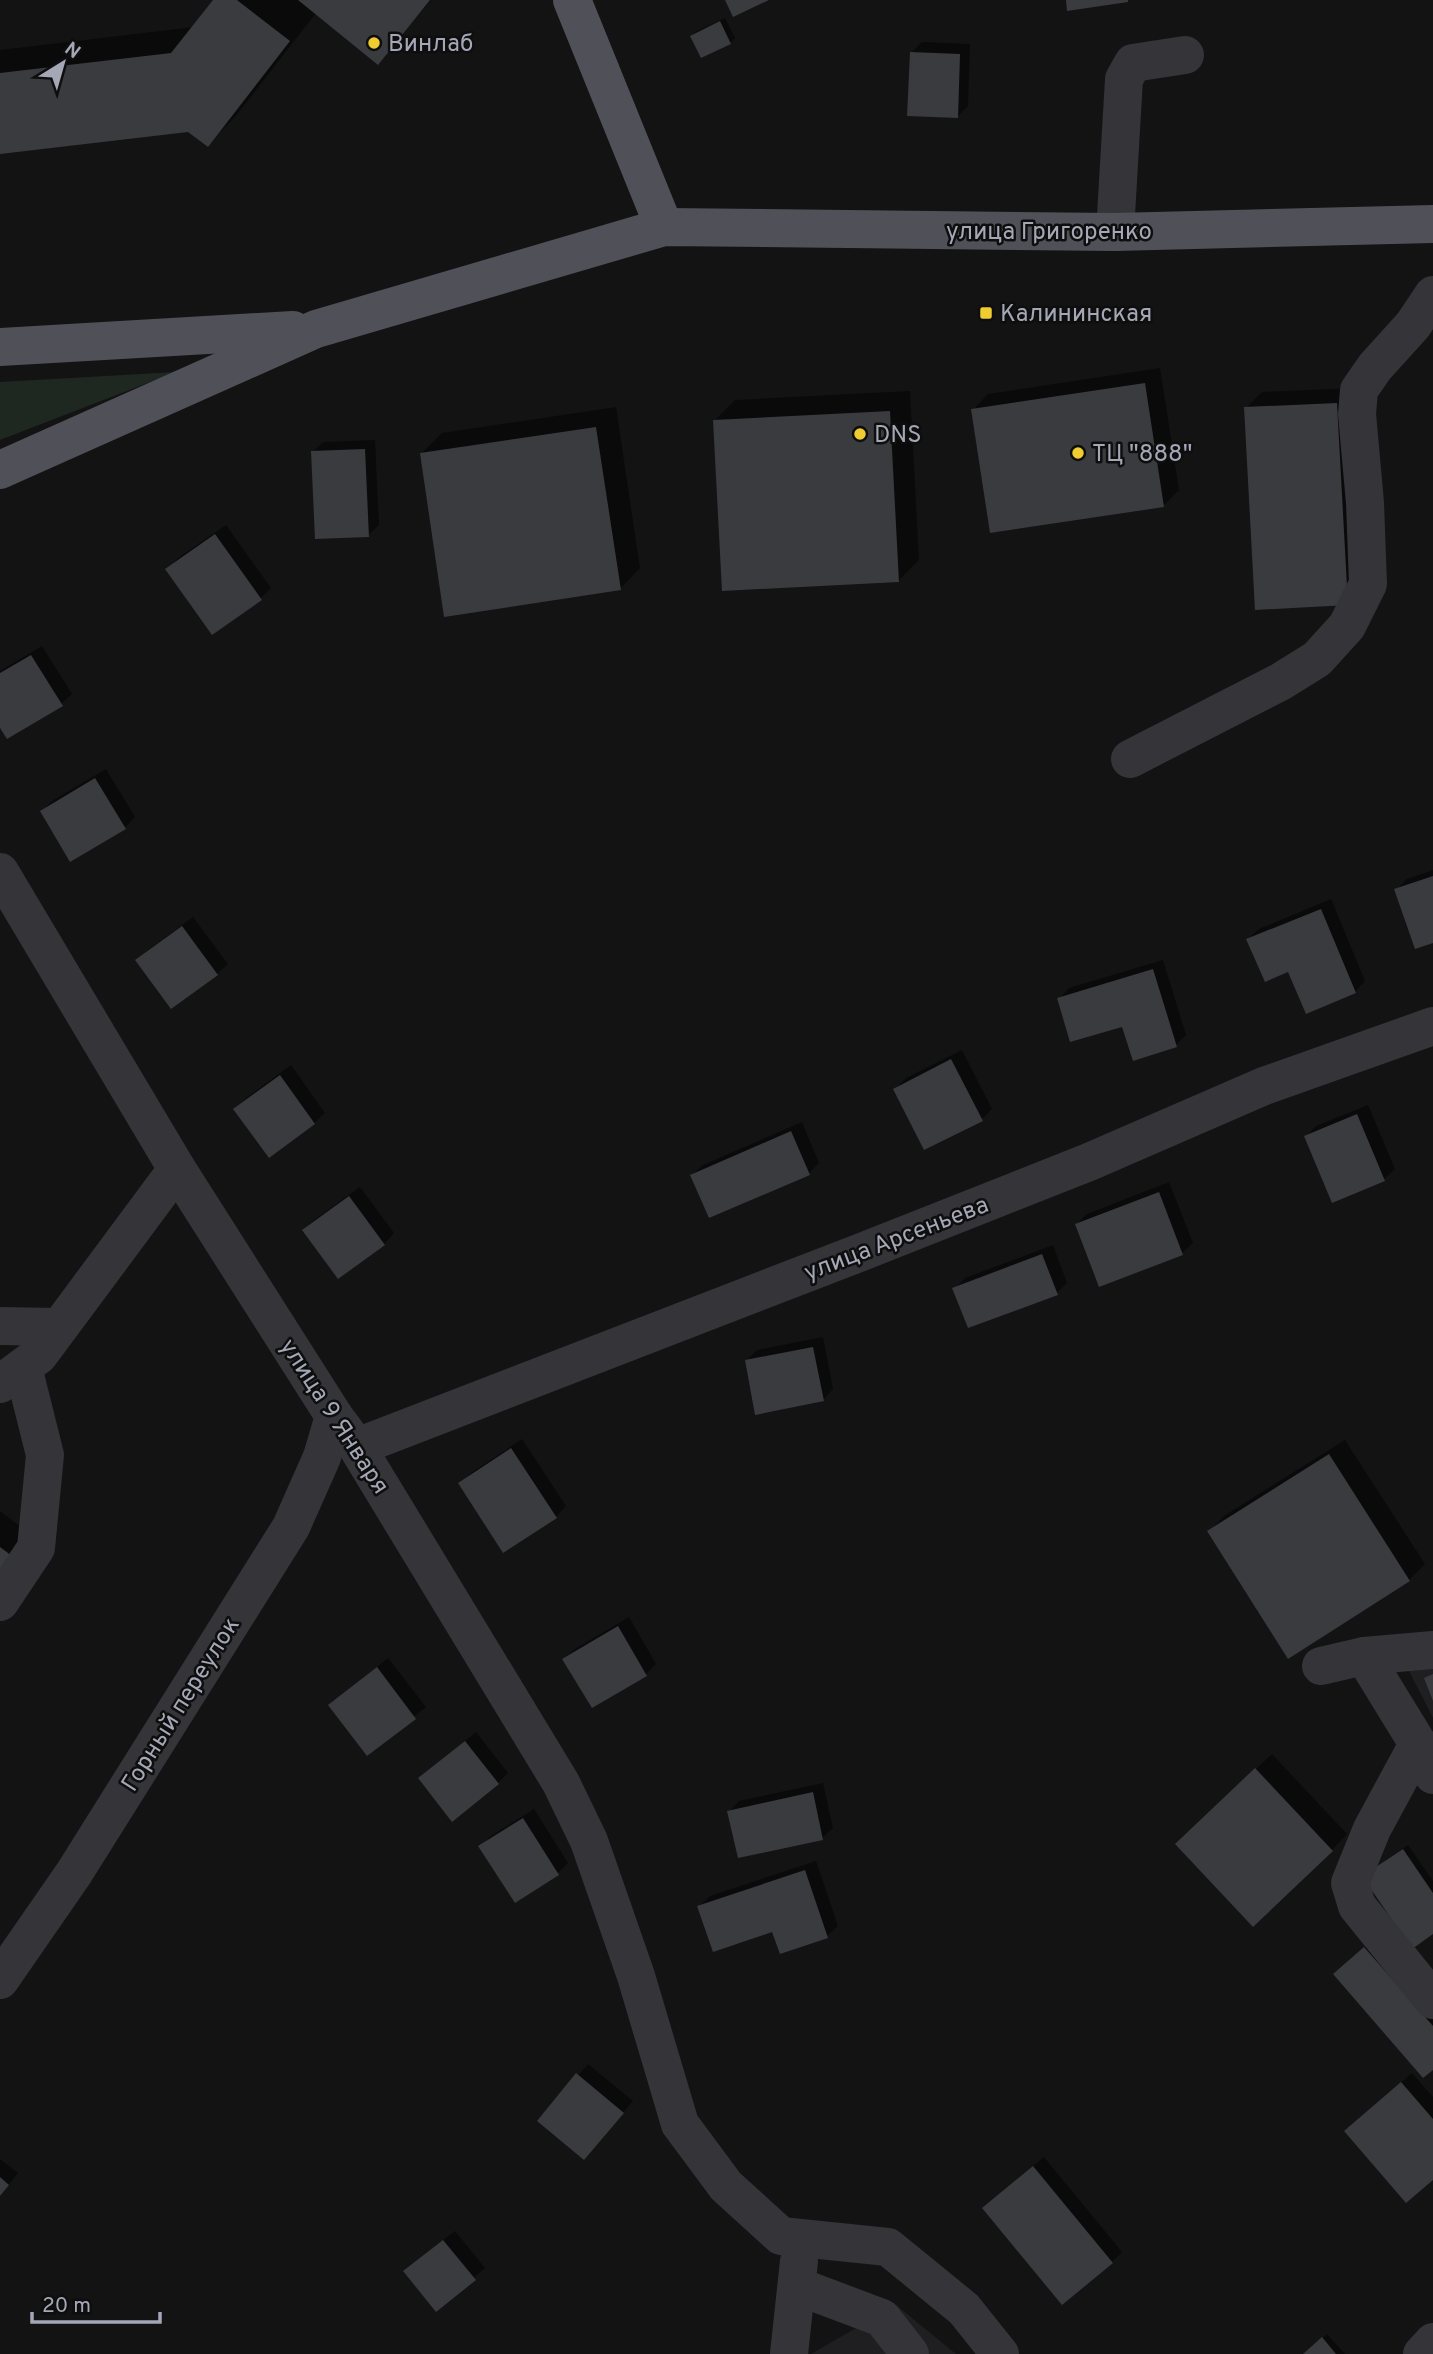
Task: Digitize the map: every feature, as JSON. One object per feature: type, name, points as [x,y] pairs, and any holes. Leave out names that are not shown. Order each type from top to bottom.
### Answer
[{"type":"main road","points":[[572,0],[664,227]]},
{"type":"main road","name":"улица Григоренко","points":[[316,329],[664,227],[1115,232],[1433,224]]},
{"type":"main road","points":[[0,347],[316,329]]},
{"type":"main road","points":[[0,470],[316,329]]},
{"type":"street","points":[[1115,232],[1124,79],[1133,63],[1185,55]]},
{"type":"street","points":[[1130,760],[1280,682],[1317,659],[1348,626],[1368,584],[1365,503],[1357,414],[1359,390],[1375,367],[1426,321]]},
{"type":"street","name":"улица 9 Января","points":[[0,872],[177,1169],[334,1416],[357,1447],[561,1783],[589,1841],[636,1976],[680,2124],[726,2186],[781,2236],[888,2247],[964,2309],[1000,2354]]},
{"type":"street","name":"улица Арсеньева","points":[[357,1447],[833,1264],[1089,1162],[1264,1086],[1433,1026]]},
{"type":"street","points":[[0,1602],[36,1548],[45,1455],[11,1375],[38,1354],[177,1169]]},
{"type":"street","points":[[0,1326],[59,1327]]},
{"type":"street","name":"Горный переулок","points":[[0,1980],[81,1861],[291,1527],[322,1457],[334,1416]]},
{"type":"street","points":[[1321,1666],[1364,1656],[1433,1650]]},
{"type":"street","points":[[1364,1656],[1425,1759],[1372,1829],[1350,1883],[1357,1906],[1433,2000]]},
{"type":"street","points":[[789,2354],[802,2238]]},
{"type":"street","points":[[797,2286],[882,2318],[910,2354]]},
{"type":"street","points":[[1422,2354],[1433,2342]]},
{"type":"shaded area","points":[[176,372],[0,440],[0,382]]},
{"type":"shaded area","points":[[1433,1639],[1433,1718],[1405,1663]]},
{"type":"shaded area","points":[[896,2305],[956,2354],[811,2354]]},
{"type":"building","points":[[213,0],[237,0],[290,41],[208,147],[188,132],[0,154],[0,73],[171,53]]},
{"type":"building","points":[[298,0],[430,0],[378,65]]},
{"type":"building","points":[[725,0],[769,0],[733,17]]},
{"type":"building","points":[[1066,0],[1128,0],[1128,2],[1067,11]]},
{"type":"building","points":[[720,21],[731,44],[701,58],[690,36]]},
{"type":"building","points":[[910,52],[960,54],[958,118],[907,116]]},
{"type":"building","points":[[1145,383],[1164,507],[990,533],[971,409]]},
{"type":"building","points":[[1337,403],[1348,605],[1255,610],[1244,407]]},
{"type":"building","points":[[890,411],[899,582],[722,591],[713,420]]},
{"type":"building","points":[[596,427],[621,590],[444,617],[420,453]]},
{"type":"building","points":[[365,449],[369,537],[315,539],[311,451]]},
{"type":"building","points":[[215,534],[262,600],[212,635],[165,569]]},
{"type":"building","points":[[31,655],[63,706],[7,739],[0,728],[0,673]]},
{"type":"building","points":[[95,778],[126,829],[70,862],[40,811]]},
{"type":"building","points":[[1433,876],[1433,943],[1415,949],[1394,889]]},
{"type":"building","points":[[1321,909],[1356,993],[1306,1014],[1288,972],[1265,982],[1246,939]]},
{"type":"building","points":[[182,926],[218,975],[171,1009],[135,960]]},
{"type":"building","points":[[1153,969],[1177,1047],[1133,1061],[1122,1027],[1070,1042],[1057,998]]},
{"type":"building","points":[[951,1059],[983,1121],[924,1150],[893,1089]]},
{"type":"building","points":[[280,1075],[315,1124],[269,1158],[233,1109]]},
{"type":"building","points":[[1357,1114],[1385,1181],[1332,1203],[1304,1136]]},
{"type":"building","points":[[791,1131],[810,1175],[709,1218],[690,1175]]},
{"type":"building","points":[[1159,1192],[1183,1255],[1099,1287],[1075,1224]]},
{"type":"building","points":[[349,1196],[385,1245],[338,1279],[302,1230]]},
{"type":"building","points":[[1042,1254],[1058,1295],[968,1328],[952,1288]]},
{"type":"building","points":[[813,1347],[824,1401],[755,1415],[745,1360]]},
{"type":"building","points":[[511,1448],[557,1518],[503,1553],[458,1483]]},
{"type":"building","points":[[1329,1454],[1410,1581],[1288,1659],[1207,1531]]},
{"type":"building","points":[[0,1547],[16,1559],[0,1580]]},
{"type":"building","points":[[618,1626],[647,1676],[592,1708],[562,1659]]},
{"type":"building","points":[[377,1667],[416,1719],[367,1756],[328,1705]]},
{"type":"building","points":[[1433,1674],[1433,1701],[1424,1678]]},
{"type":"building","points":[[465,1741],[499,1784],[452,1822],[418,1778]]},
{"type":"building","points":[[1255,1768],[1333,1851],[1253,1927],[1175,1844]]},
{"type":"building","points":[[813,1792],[823,1840],[738,1858],[727,1811]]},
{"type":"building","points":[[523,1818],[559,1875],[515,1903],[478,1846]]},
{"type":"building","points":[[1403,1849],[1433,1893],[1433,1934],[1412,1949],[1362,1876]]},
{"type":"building","points":[[805,1870],[828,1938],[780,1954],[772,1932],[713,1952],[697,1906]]},
{"type":"building","points":[[1364,1947],[1433,2026],[1433,2070],[1423,2078],[1333,1974]]},
{"type":"building","points":[[576,2073],[624,2113],[584,2160],[537,2121]]},
{"type":"building","points":[[1401,2082],[1433,2119],[1433,2180],[1406,2203],[1344,2131]]},
{"type":"building","points":[[1033,2166],[1113,2263],[1062,2305],[982,2208]]},
{"type":"building","points":[[0,2177],[9,2185],[0,2196]]},
{"type":"building","points":[[443,2240],[476,2280],[436,2312],[403,2271]]},
{"type":"building","points":[[1322,2337],[1336,2354],[1303,2354]]},
{"type":"place","name":"Винлаб","points":[[374,43]]},
{"type":"place","name":"Калининская","points":[[986,313]]},
{"type":"place","name":"DNS","points":[[860,434]]},
{"type":"place","name":"ТЦ \"888\"","points":[[1078,453]]}]
